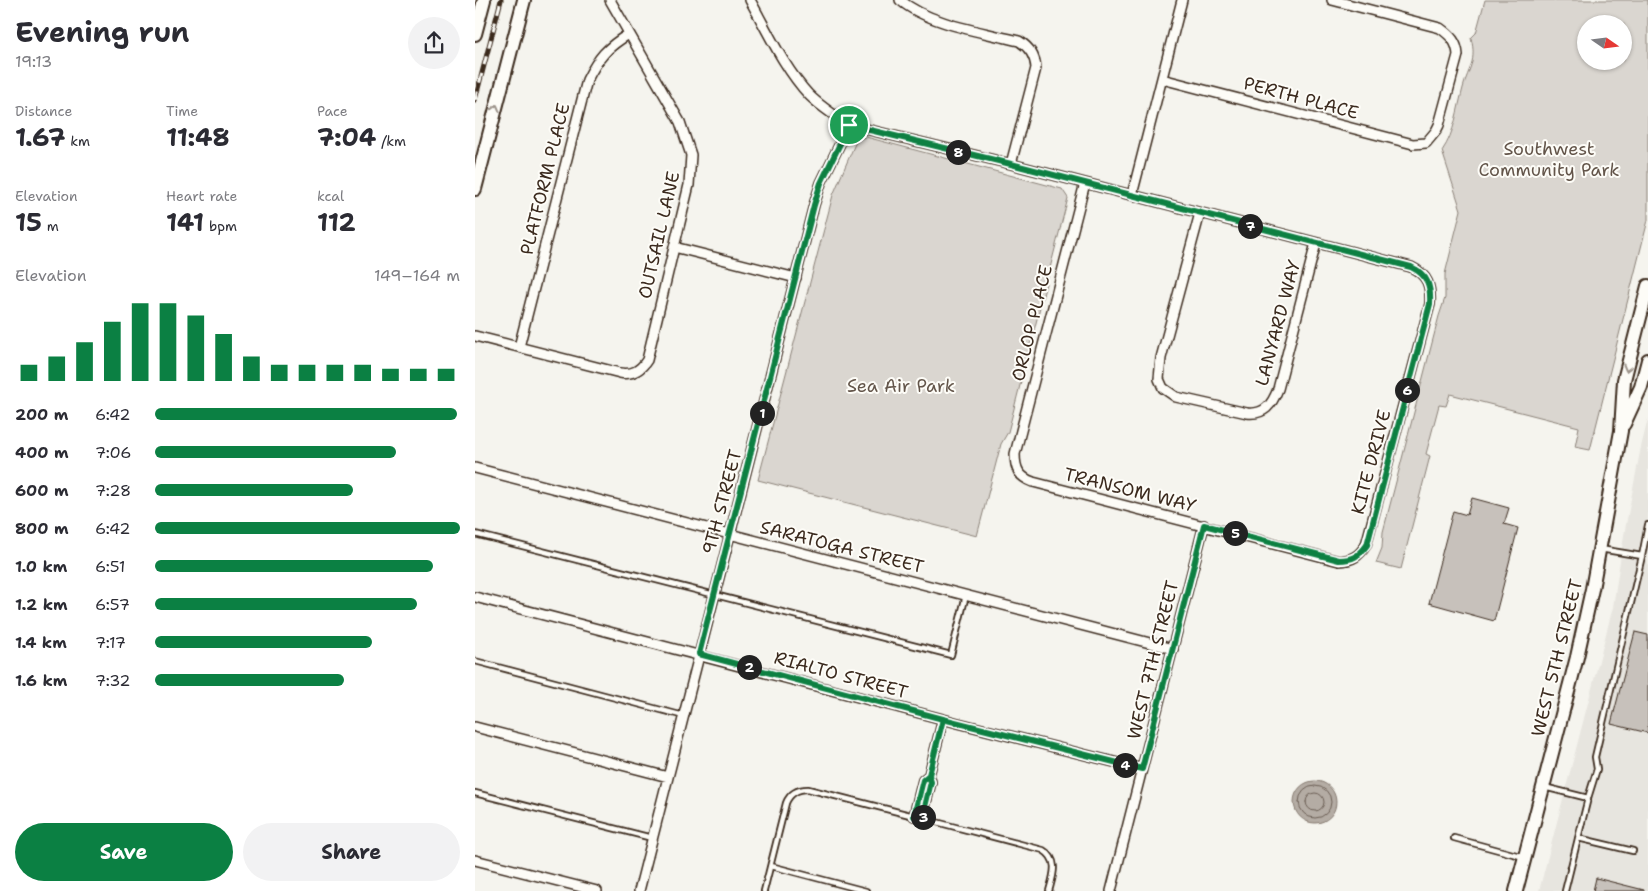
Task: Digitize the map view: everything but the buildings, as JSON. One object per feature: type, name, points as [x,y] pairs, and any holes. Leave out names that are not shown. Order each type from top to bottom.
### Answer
[{"type":"main road","points":[[475,34],[484,0]]},
{"type":"main road","points":[[475,189],[524,0]]},
{"type":"main road","name":"WEST 5TH STREET","points":[[1516,891],[1577,657],[1600,549],[1621,431],[1624,380],[1648,286]]},
{"type":"main road","name":"WEST 5TH STREET","points":[[1621,431],[1641,387],[1648,360]]},
{"type":"street","name":"OUTSAIL LANE","points":[[519,347],[620,374],[636,372],[643,367],[647,360],[689,185],[690,147],[680,122],[609,0]]},
{"type":"street","points":[[750,0],[786,65],[797,80],[825,110],[849,125],[1011,164],[1316,243]]},
{"type":"street","points":[[900,0],[917,11],[935,19],[1019,41],[1029,50],[1035,60],[1036,68],[1011,164]]},
{"type":"street","points":[[1132,195],[1182,0]]},
{"type":"street","name":"PERTH PLACE","points":[[1162,79],[1413,144],[1420,144],[1431,138],[1439,125],[1458,55],[1454,40],[1440,28],[1332,0]]},
{"type":"street","name":"PLATFORM PLACE","points":[[519,347],[587,80],[602,54],[629,34]]},
{"type":"street","name":"9TH STREET","points":[[639,891],[797,278],[814,205],[821,183],[849,125]]},
{"type":"street","name":"ORLOP PLACE","points":[[1017,471],[1015,454],[1085,183]]},
{"type":"street","name":"LANYARD WAY","points":[[1200,213],[1161,358],[1159,379],[1163,388],[1176,397],[1247,413],[1255,414],[1266,410],[1274,400],[1278,389],[1316,243]]},
{"type":"street","name":"KITE DRIVE","points":[[1316,243],[1411,267],[1421,272],[1429,283],[1430,291],[1430,304],[1367,545],[1361,554],[1355,558]]},
{"type":"street","points":[[674,247],[797,278]]},
{"type":"street","points":[[475,336],[519,347]]},
{"type":"street","name":"SARATOGA STREET","points":[[475,468],[1173,649]]},
{"type":"street","name":"TRANSOM WAY","points":[[1017,471],[1024,479],[1033,482],[1339,560],[1355,558]]},
{"type":"street","name":"WEST 7TH STREET","points":[[1111,891],[1204,525]]},
{"type":"street","name":"RIALTO STREET","points":[[475,596],[943,719],[1142,769]]},
{"type":"street","points":[[918,818],[931,782],[929,775],[943,719]]},
{"type":"street","points":[[475,727],[668,777]]},
{"type":"street","points":[[475,860],[597,891]]},
{"type":"lane","points":[[1565,891],[1597,769],[1595,757],[1648,525]]},
{"type":"lane","points":[[475,534],[951,655],[966,596]]},
{"type":"lane","points":[[1600,549],[1642,556]]},
{"type":"lane","points":[[475,661],[684,716]]},
{"type":"lane","points":[[1543,787],[1588,798]]},
{"type":"lane","points":[[764,891],[787,800],[796,791],[808,789],[1043,850],[1052,858],[1054,864],[1049,891]]},
{"type":"lane","points":[[475,793],[652,838]]},
{"type":"lane","points":[[1454,838],[1525,857]]},
{"type":"lane","points":[[1578,838],[1633,851]]},
{"type":"lane","points":[[771,866],[866,891]]},
{"type":"shaded area","points":[[1648,419],[1648,891],[1539,891],[1613,607],[1624,535]]},
{"type":"green space","name":"Southwest Community Park","points":[[1485,0],[1648,0],[1648,220],[1590,450],[1575,447],[1579,427],[1450,394],[1446,406],[1439,405],[1426,454],[1430,456],[1401,569],[1376,563],[1382,548],[1383,532],[1445,298],[1445,274],[1461,210],[1442,151],[1450,136],[1472,62],[1471,38],[1476,33]]},
{"type":"green space","name":"Sea Air Park","points":[[866,137],[1062,189],[1068,198],[1008,432],[1001,444],[977,536],[758,480],[833,195],[857,139]]},
{"type":"water","points":[[1315,781],[1330,787],[1336,802],[1330,817],[1315,823],[1300,817],[1294,802],[1300,787]]},
{"type":"railway","points":[[475,100],[501,0]]},
{"type":"route","points":[[849,125],[821,183],[814,205],[797,278],[699,654],[943,719],[929,775],[931,782],[922,819],[914,816],[923,780],[929,775],[943,719],[1142,769],[1204,525],[1339,560],[1355,558],[1361,554],[1367,545],[1430,304],[1429,283],[1421,272],[1411,267],[1011,164],[849,125]]}]
